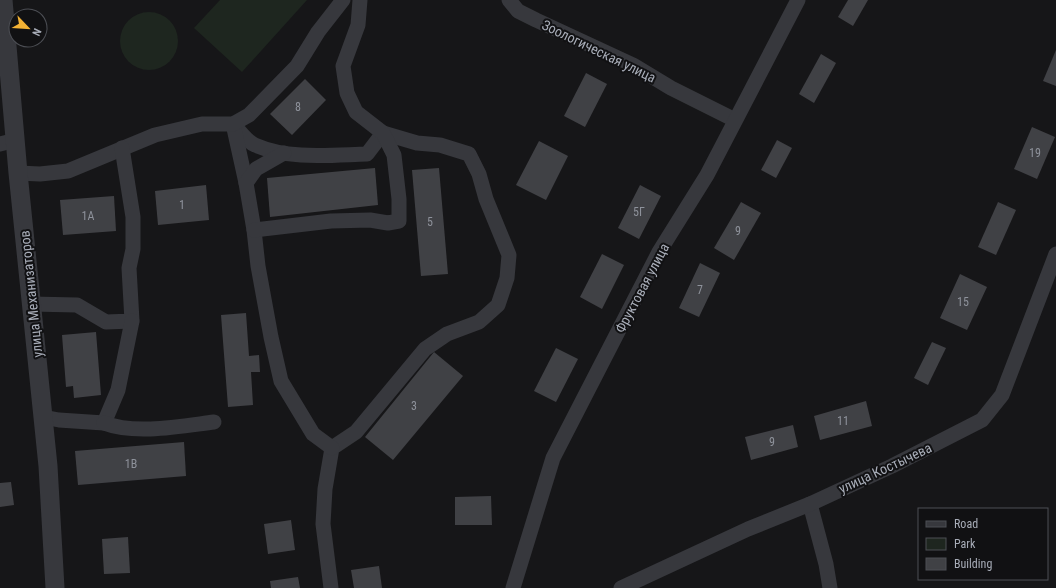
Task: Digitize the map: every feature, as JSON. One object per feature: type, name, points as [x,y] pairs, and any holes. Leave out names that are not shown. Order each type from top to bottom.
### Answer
[{"type":"street","name":"улица Механизаторов","points":[[3,0],[8,142],[18,173],[43,417],[55,588]]},
{"type":"street","points":[[18,173],[40,174],[68,171],[155,135],[202,124],[233,124],[249,115],[297,66],[318,32],[343,0]]},
{"type":"street","points":[[331,588],[323,524],[325,489],[332,448],[356,432],[425,349],[447,334],[479,322],[498,305],[507,278],[509,255],[486,199],[479,174],[469,154],[440,145],[417,143],[383,133],[356,112],[347,93],[343,66],[358,25],[360,0]]},
{"type":"street","name":"Зоологическая улица","points":[[509,0],[518,11],[633,64],[671,88],[735,120]]},
{"type":"street","name":"Фруктовая улица","points":[[513,588],[553,458],[659,252],[706,175],[798,0]]},
{"type":"street","points":[[233,124],[254,145],[284,153],[324,155],[368,154],[383,133]]},
{"type":"street","points":[[233,124],[246,183],[270,337],[281,381],[313,434],[332,448]]},
{"type":"street","points":[[254,230],[331,221],[370,220],[388,223],[399,221],[399,199],[394,155],[383,133]]},
{"type":"street","points":[[254,145],[256,169]]},
{"type":"street","points":[[104,423],[118,390],[132,321],[129,268],[133,249],[133,217],[122,148]]},
{"type":"street","points":[[246,183],[256,169],[284,153]]},
{"type":"street","name":"улица Костычева","points":[[621,588],[748,529],[810,504],[892,466],[982,420],[1002,395],[1056,254]]},
{"type":"street","points":[[31,304],[77,305],[106,322],[132,321]]},
{"type":"street","points":[[43,417],[59,420],[104,423],[115,428],[156,428],[214,422]]},
{"type":"street","points":[[810,504],[826,564],[830,588]]},
{"type":"green space","points":[[220,0],[307,0],[242,72],[194,28]]},
{"type":"green space","points":[[149,12],[165,17],[173,25],[178,41],[173,57],[165,65],[149,70],[133,65],[125,57],[120,41],[125,25],[133,17]]},
{"type":"building","points":[[848,0],[868,0],[853,26],[838,17]]},
{"type":"building","points":[[1056,50],[1056,86],[1043,81]]},
{"type":"building","points":[[821,54],[836,63],[814,103],[799,94]]},
{"type":"building","points":[[586,73],[607,84],[585,127],[564,116]]},
{"type":"building","points":[[305,79],[326,100],[292,135],[270,114]]},
{"type":"building","points":[[1032,127],[1055,137],[1037,179],[1014,169]]},
{"type":"building","points":[[777,140],[792,148],[776,178],[761,170]]},
{"type":"building","points":[[539,141],[568,156],[546,200],[516,185]]},
{"type":"building","points":[[375,168],[378,205],[270,217],[267,178]]},
{"type":"building","points":[[439,168],[448,274],[421,276],[412,170]]},
{"type":"building","points":[[206,185],[209,220],[158,225],[155,191]]},
{"type":"building","points":[[640,185],[661,196],[639,239],[618,228]]},
{"type":"building","points":[[114,196],[116,231],[63,235],[60,200]]},
{"type":"building","points":[[741,202],[761,213],[734,260],[714,248]]},
{"type":"building","points":[[998,202],[1016,210],[996,255],[978,247]]},
{"type":"building","points":[[602,254],[624,265],[602,309],[580,297]]},
{"type":"building","points":[[700,263],[720,273],[699,317],[679,308]]},
{"type":"building","points":[[960,274],[987,287],[967,330],[940,318]]},
{"type":"building","points":[[246,313],[249,356],[259,355],[260,372],[251,372],[253,405],[228,407],[221,315]]},
{"type":"building","points":[[96,332],[101,395],[74,398],[73,386],[66,387],[62,335]]},
{"type":"building","points":[[932,342],[946,348],[928,385],[914,378]]},
{"type":"building","points":[[556,348],[578,359],[556,402],[534,391]]},
{"type":"building","points":[[434,352],[463,376],[393,460],[365,437]]},
{"type":"building","points":[[866,401],[872,426],[820,440],[814,416]]},
{"type":"building","points":[[793,425],[798,447],[751,460],[745,437]]},
{"type":"building","points":[[184,442],[186,476],[78,485],[75,451]]},
{"type":"building","points":[[11,482],[14,505],[0,507],[0,483]]},
{"type":"building","points":[[491,496],[492,525],[455,525],[455,497]]},
{"type":"building","points":[[291,520],[295,550],[268,554],[264,524]]},
{"type":"building","points":[[128,537],[130,573],[104,574],[102,539]]},
{"type":"building","points":[[379,566],[382,588],[354,588],[351,570]]},
{"type":"building","points":[[298,577],[300,588],[271,588],[270,581]]}]
